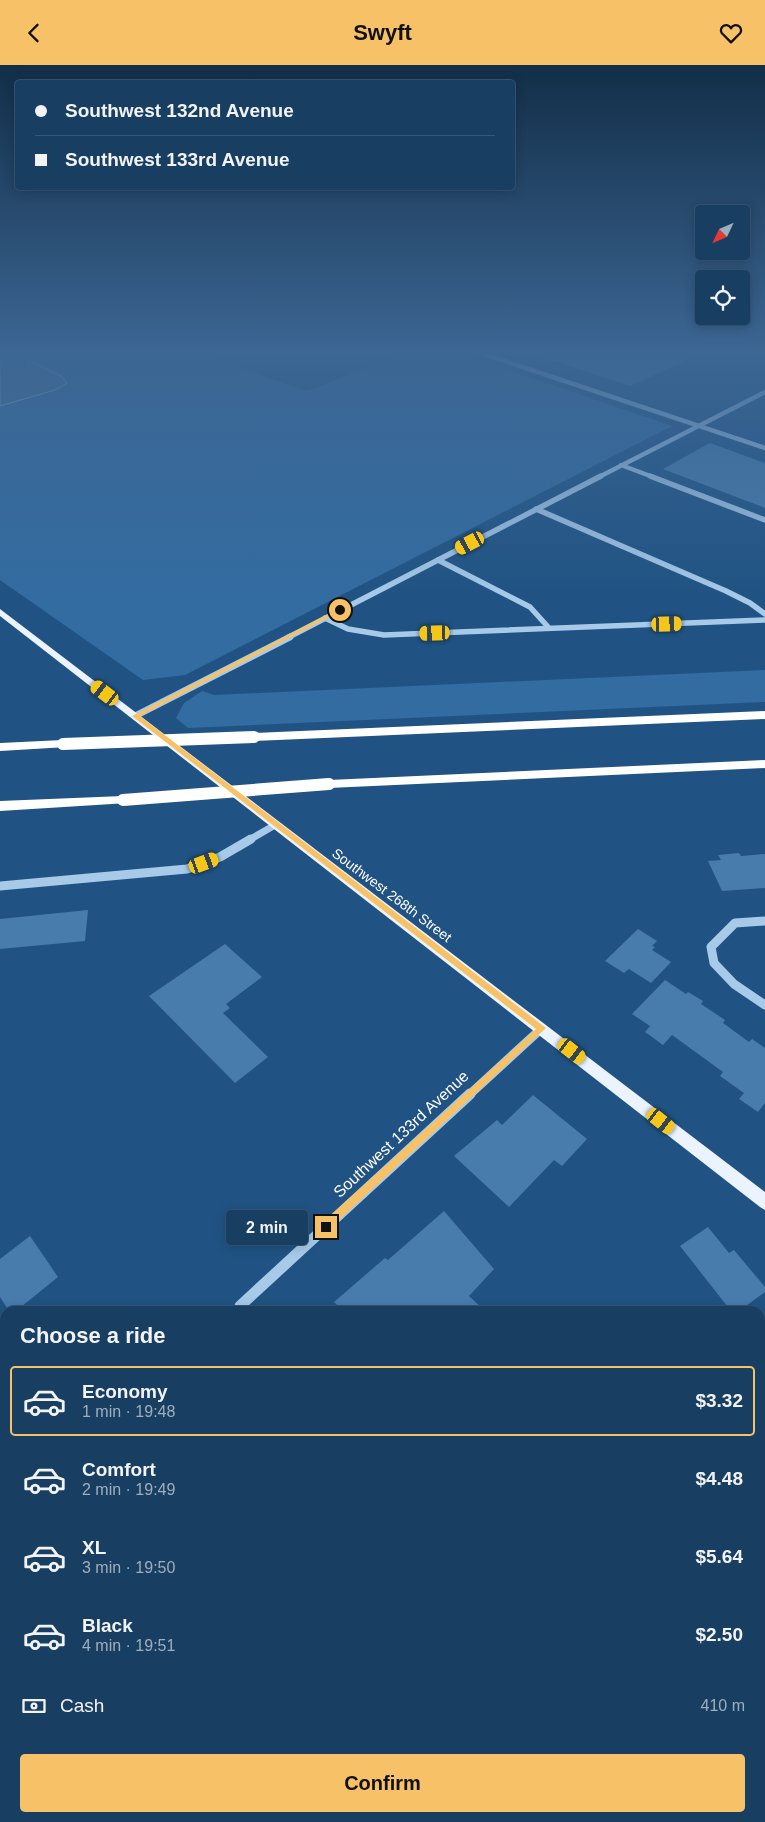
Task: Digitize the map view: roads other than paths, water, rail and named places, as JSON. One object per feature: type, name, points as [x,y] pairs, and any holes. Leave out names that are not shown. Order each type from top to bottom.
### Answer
[{"type":"highway","points":[[0,747],[765,715]]},
{"type":"highway","points":[[0,805],[123,800],[329,784],[765,764]]},
{"type":"main road","name":"Southwest 268th Street","points":[[0,612],[275,825],[542,1028],[765,1202]]},
{"type":"street","points":[[135,716],[687,432]]},
{"type":"street","points":[[717,432],[765,448]]},
{"type":"street","points":[[621,465],[765,520]]},
{"type":"street","points":[[536,509],[726,591],[750,603],[765,614]]},
{"type":"street","points":[[438,560],[530,607],[549,628]]},
{"type":"street","points":[[325,617],[348,629],[384,635],[765,620]]},
{"type":"street","points":[[0,886],[187,869],[220,857],[275,825]]},
{"type":"street","points":[[765,921],[735,923],[711,947],[714,963],[734,984],[765,1005]]},
{"type":"street","name":"Southwest 133rd Avenue","points":[[240,1306],[542,1028]]}]
